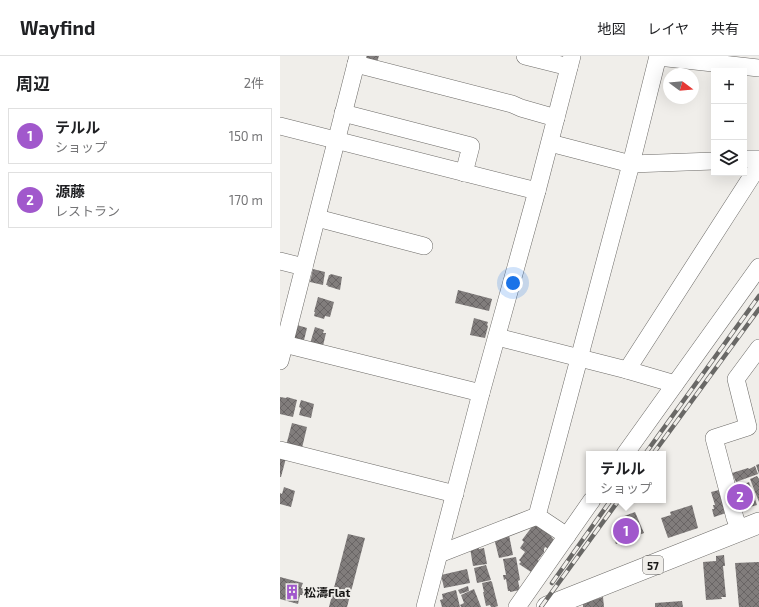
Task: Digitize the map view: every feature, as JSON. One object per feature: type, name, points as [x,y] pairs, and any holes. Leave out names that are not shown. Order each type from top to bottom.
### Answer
[{"type":"main road","name":"57","points":[[547,607],[759,523]]},
{"type":"street","points":[[425,607],[481,393],[571,62],[525,56]]},
{"type":"street","points":[[537,516],[658,57],[756,64]]},
{"type":"street","points":[[280,362],[357,60],[556,118]]},
{"type":"street","points":[[343,113],[471,146],[464,173]]},
{"type":"street","points":[[280,126],[537,191]]},
{"type":"street","points":[[550,143],[630,164],[711,160]]},
{"type":"street","points":[[747,159],[759,158]]},
{"type":"street","points":[[627,370],[759,165]]},
{"type":"street","points":[[317,218],[424,246]]},
{"type":"street","points":[[280,261],[304,267]]},
{"type":"street","points":[[627,451],[759,267]]},
{"type":"street","points":[[497,336],[675,384]]},
{"type":"street","points":[[284,344],[481,393]]},
{"type":"street","points":[[740,531],[714,438],[748,427],[736,379],[759,348]]},
{"type":"street","points":[[280,450],[455,494]]},
{"type":"street","points":[[517,607],[590,503]]},
{"type":"street","points":[[537,516],[567,536]]},
{"type":"street","points":[[439,554],[537,516]]},
{"type":"building","points":[[365,56],[379,56],[377,62],[364,59]]},
{"type":"building","points":[[313,269],[325,272],[323,285],[310,282]]},
{"type":"building","points":[[331,274],[342,277],[340,290],[326,285],[329,275]]},
{"type":"building","points":[[458,290],[492,299],[489,311],[455,303]]},
{"type":"building","points":[[318,297],[334,302],[330,317],[325,316],[324,319],[314,316]]},
{"type":"building","points":[[474,318],[488,322],[485,338],[470,335]]},
{"type":"building","points":[[297,325],[307,328],[303,344],[292,342]]},
{"type":"building","points":[[315,327],[324,330],[323,333],[326,333],[322,350],[309,347]]},
{"type":"building","points":[[280,397],[287,397],[297,400],[293,417],[280,414]]},
{"type":"building","points":[[301,400],[314,404],[311,418],[299,415]]},
{"type":"building","points":[[292,423],[307,427],[302,448],[286,446]]},
{"type":"building","points":[[280,456],[286,458],[281,477],[280,477]]},
{"type":"building","points":[[759,464],[759,474],[756,465]]},
{"type":"building","points":[[755,466],[758,474],[736,482],[732,473]]},
{"type":"building","points":[[757,476],[759,479],[759,502],[750,479]]},
{"type":"building","points":[[749,482],[757,505],[750,507],[742,485]]},
{"type":"building","points":[[284,487],[295,491],[291,507],[280,504],[280,493],[282,494]]},
{"type":"building","points":[[742,487],[748,508],[740,510],[734,489]]},
{"type":"building","points":[[723,489],[729,512],[714,517],[712,509],[714,509],[713,505],[715,505],[711,492]]},
{"type":"building","points":[[692,505],[698,528],[668,538],[661,518],[671,515],[670,512]]},
{"type":"building","points":[[635,512],[644,533],[616,544],[611,531],[619,518]]},
{"type":"building","points":[[534,524],[551,534],[550,535],[554,540],[549,549],[545,547],[544,552],[538,560],[539,561],[531,572],[519,564],[521,562],[519,560],[525,552],[520,548],[524,542],[522,540]]},
{"type":"building","points":[[348,534],[365,538],[347,607],[329,607]]},
{"type":"building","points":[[509,535],[513,555],[499,558],[494,538]]},
{"type":"building","points":[[479,547],[479,549],[484,548],[487,564],[473,566],[470,548]]},
{"type":"building","points":[[724,555],[725,566],[723,566],[726,597],[721,597],[722,599],[706,600],[703,562],[716,561],[716,556]]},
{"type":"building","points":[[516,557],[520,580],[518,581],[520,590],[510,592],[508,591],[506,579],[504,580],[503,575],[506,575],[503,559]]},
{"type":"building","points":[[759,562],[759,607],[739,607],[735,563]]},
{"type":"building","points":[[486,565],[491,580],[477,583],[474,568]]},
{"type":"building","points":[[467,569],[470,583],[444,588],[441,575]]},
{"type":"building","name":"松濤Flat","points":[[280,577],[303,583],[301,588],[306,589],[304,595],[300,595],[298,604],[280,599]]},
{"type":"building","points":[[491,581],[498,606],[495,607],[491,607],[490,605],[486,606],[483,592],[482,583]]},
{"type":"building","points":[[468,586],[469,591],[460,594],[458,590]]},
{"type":"building","points":[[474,589],[481,607],[461,607],[460,605],[464,603],[461,595]]},
{"type":"building","points":[[456,590],[460,607],[442,607],[440,600],[443,599],[442,594]]},
{"type":"building","points":[[603,597],[604,607],[583,607],[583,603]]},
{"type":"building","points":[[682,601],[683,607],[655,607],[655,603]]},
{"type":"railway","points":[[647,451],[759,296]]},
{"type":"railway","points":[[655,451],[759,309]]},
{"type":"railway","points":[[552,583],[609,503]]},
{"type":"railway","points":[[541,607],[617,503]]},
{"type":"place","name":"源藤","points":[[740,497]]},
{"type":"place","name":"テルル","points":[[626,531]]},
{"type":"place","name":"松濤Flat","points":[[292,592]]}]
